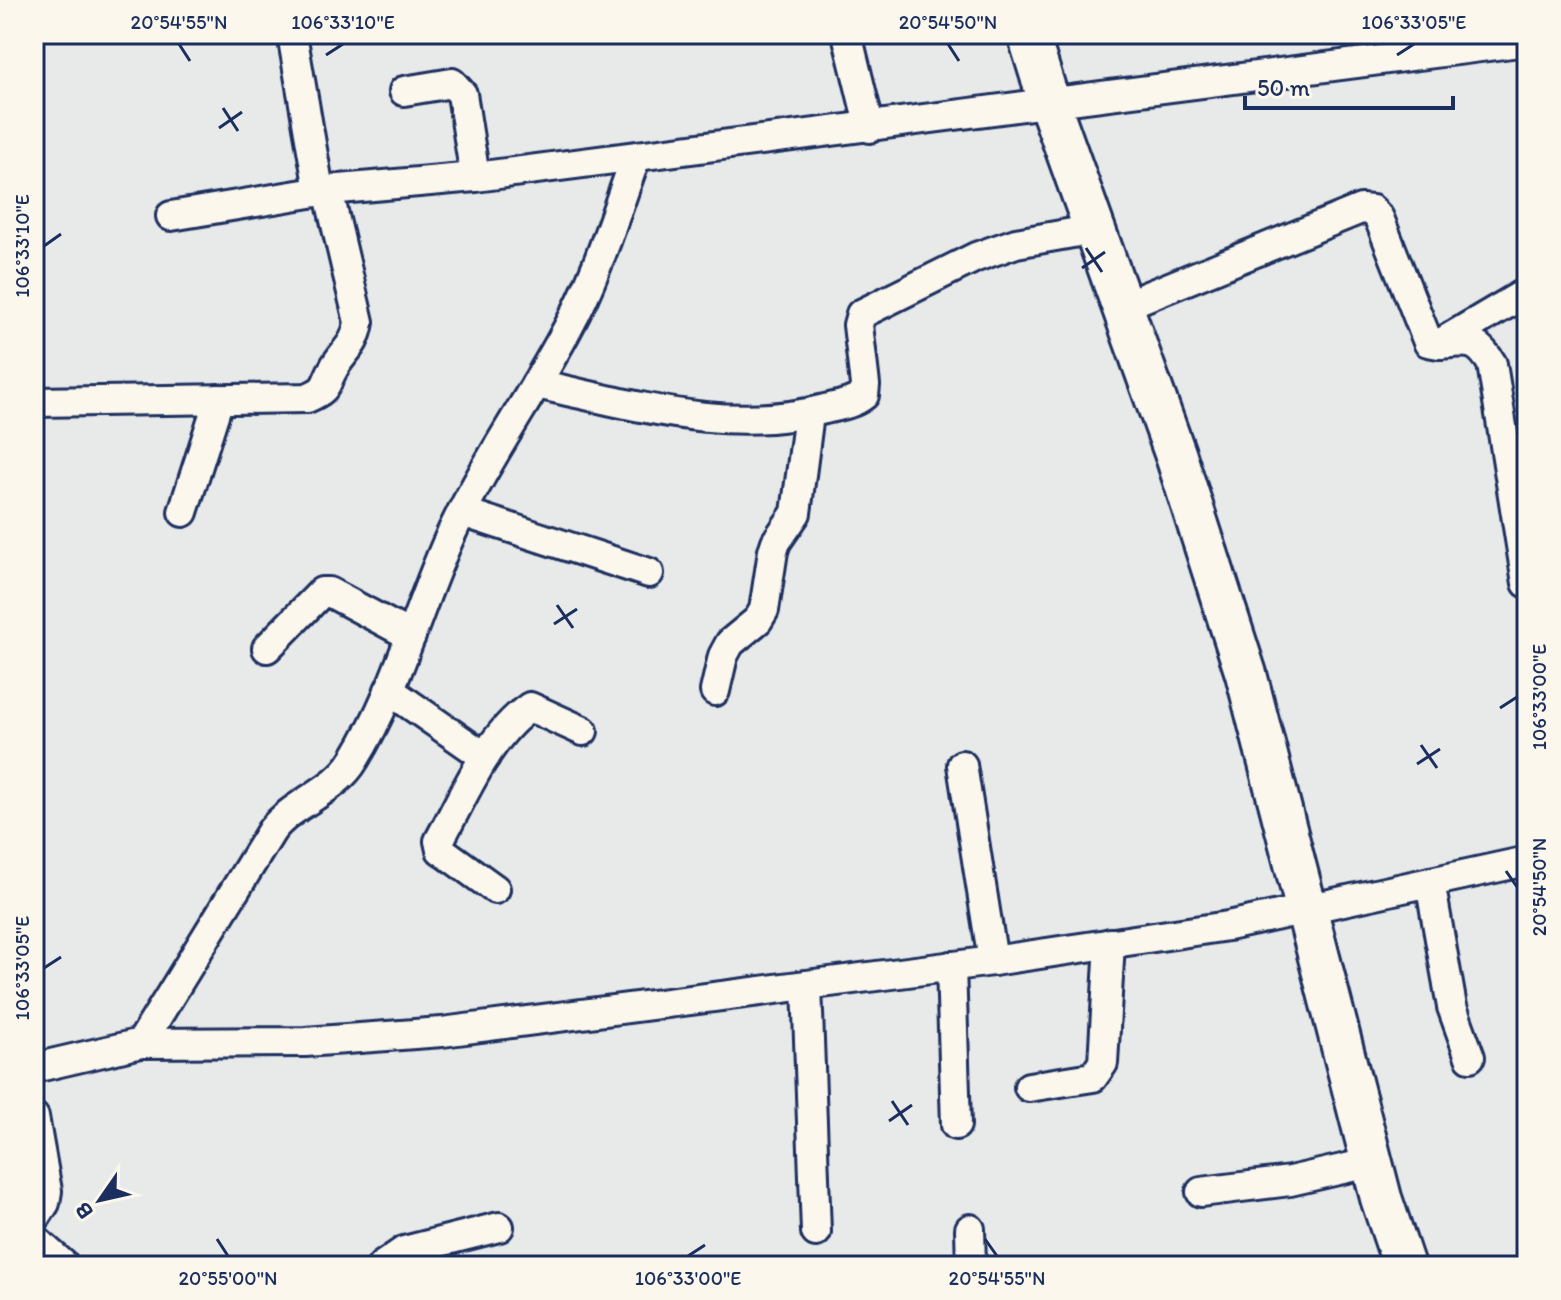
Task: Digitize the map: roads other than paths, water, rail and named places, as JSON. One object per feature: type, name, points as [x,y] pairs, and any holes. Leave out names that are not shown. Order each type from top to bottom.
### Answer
[{"type":"street","points":[[34,402],[307,398],[328,385],[336,363],[356,339],[359,322],[324,190],[292,34]]},
{"type":"street","points":[[847,34],[870,128]]},
{"type":"street","points":[[1028,34],[1050,105],[1181,471],[1246,674],[1381,1198],[1404,1266]]},
{"type":"street","points":[[171,216],[324,190],[475,177],[1527,41]]},
{"type":"street","points":[[404,91],[452,83],[457,86],[462,94],[475,177]]},
{"type":"street","points":[[141,1043],[272,830],[280,820],[354,761],[389,690],[462,512],[580,304],[636,157]]},
{"type":"street","points":[[1123,306],[1361,209],[1372,210],[1379,218],[1428,342],[1471,342],[1479,345],[1492,364],[1527,583]]},
{"type":"street","points":[[536,384],[695,417],[742,421],[809,414],[857,401],[864,395],[858,325],[861,314],[976,257],[1016,243],[1095,229]]},
{"type":"street","points":[[1439,344],[1527,292]]},
{"type":"street","points":[[183,512],[219,399]]},
{"type":"street","points":[[715,691],[723,656],[730,643],[758,620],[764,610],[773,551],[796,513],[809,414]]},
{"type":"street","points":[[462,512],[649,573]]},
{"type":"street","points":[[267,648],[322,592],[329,592],[411,636]]},
{"type":"street","points":[[389,690],[485,757]]},
{"type":"street","points":[[495,889],[441,850],[439,841],[485,757],[520,714],[530,707],[583,731]]},
{"type":"street","points":[[962,765],[993,961]]},
{"type":"street","points":[[34,1068],[141,1043],[305,1042],[427,1033],[993,961],[1228,926],[1527,861]]},
{"type":"street","points":[[1430,882],[1452,1007],[1470,1057]]},
{"type":"street","points":[[1029,1087],[1093,1077],[1099,1072],[1103,1063],[1110,943]]},
{"type":"street","points":[[951,966],[956,1125]]},
{"type":"street","points":[[807,985],[816,1232]]},
{"type":"street","points":[[34,1117],[47,1191],[45,1203],[34,1220]]},
{"type":"street","points":[[1201,1192],[1290,1181],[1373,1162]]},
{"type":"street","points":[[382,1266],[404,1251],[499,1227]]},
{"type":"street","points":[[970,1229],[971,1266]]},
{"type":"street","points":[[34,1239],[65,1266]]}]
